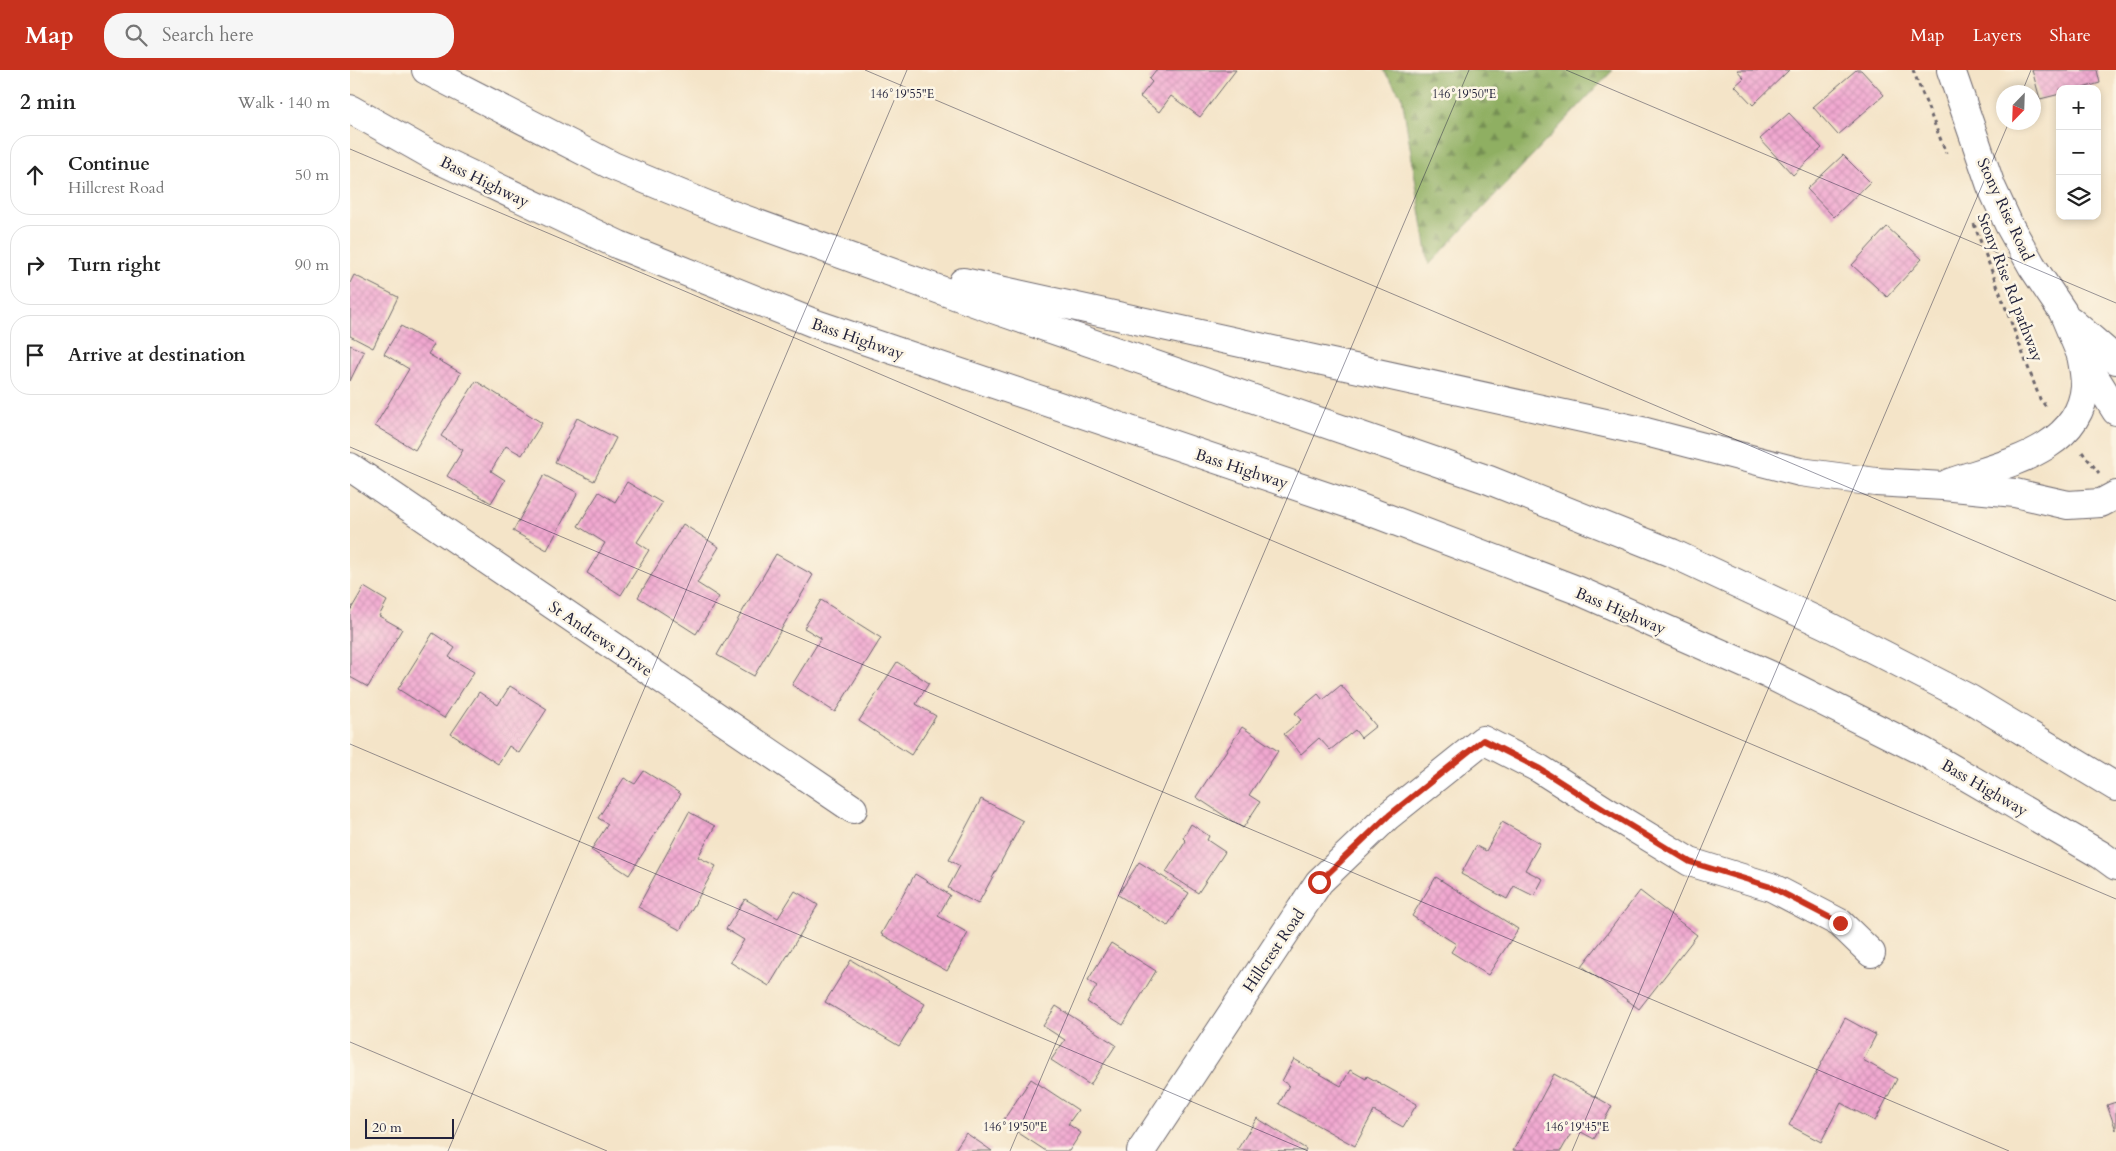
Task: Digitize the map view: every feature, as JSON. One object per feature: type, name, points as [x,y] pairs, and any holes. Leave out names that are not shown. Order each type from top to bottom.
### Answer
[{"type":"main road","points":[[426,70],[613,166],[722,212],[1002,312],[1489,480],[1672,553],[1826,625],[1970,700],[2116,787]]},
{"type":"main road","name":"Stony Rise Road","points":[[1951,70],[1995,194],[2032,266],[2063,312],[2086,336],[2116,360]]},
{"type":"main road","name":"Bass Highway","points":[[350,109],[442,160],[619,245],[816,324],[1358,507],[1577,590],[1768,674],[1924,752],[2101,855],[2116,866]]},
{"type":"main road","points":[[722,212],[971,284],[1646,432],[1800,472],[1876,482],[2015,493],[2068,505],[2101,503],[2110,488]]},
{"type":"main road","name":"Stony Rise Road","points":[[2063,312],[2081,355],[2116,411]]},
{"type":"main road","points":[[1943,486],[2035,453],[2060,436],[2078,410],[2085,387],[2081,355]]},
{"type":"main road","name":"St Andrews Drive","points":[[350,466],[852,809]]},
{"type":"main road","name":"Hillcrest Road","points":[[1142,1151],[1319,882],[1388,816],[1483,740],[1540,769],[1690,862],[1771,887],[1840,923],[1871,953]]},
{"type":"path","points":[[1913,70],[1950,162]]},
{"type":"path","name":"Stony Rise Rd pathway","points":[[1971,216],[2040,399],[2110,488]]},
{"type":"green space","points":[[1383,70],[1613,70],[1429,265],[1402,97]]},
{"type":"building","points":[[1156,70],[1236,70],[1200,117],[1171,96],[1159,112],[1140,97],[1152,82],[1149,79]]},
{"type":"building","points":[[1737,70],[1789,70],[1753,105],[1735,86],[1744,78]]},
{"type":"building","points":[[1856,70],[1861,70],[1884,95],[1838,135],[1813,107]]},
{"type":"building","points":[[2032,70],[2097,70],[2100,83],[2093,85],[2056,85],[2056,95],[2041,99],[2041,85],[2036,85]]},
{"type":"building","points":[[1789,113],[1822,148],[1793,175],[1760,139]]},
{"type":"building","points":[[1843,155],[1870,182],[1834,217],[1807,189]]},
{"type":"building","points":[[1887,227],[1922,259],[1887,297],[1852,265]]},
{"type":"building","points":[[354,275],[398,297],[373,348],[350,336],[350,283]]},
{"type":"building","points":[[401,326],[434,345],[428,354],[461,373],[415,450],[375,426],[409,369],[384,354]]},
{"type":"building","points":[[350,345],[364,352],[350,381]]},
{"type":"building","points":[[476,381],[542,423],[522,455],[506,446],[491,471],[505,480],[491,503],[447,476],[463,450],[441,436]]},
{"type":"building","points":[[577,418],[616,438],[594,481],[555,462]]},
{"type":"building","points":[[544,475],[578,493],[547,550],[513,531]]},
{"type":"building","points":[[627,482],[662,503],[637,542],[649,550],[621,595],[587,573],[605,543],[578,526],[599,492],[615,502]]},
{"type":"building","points":[[683,524],[719,547],[697,583],[719,597],[696,634],[638,597]]},
{"type":"building","points":[[776,554],[813,575],[754,676],[717,655]]},
{"type":"building","points":[[364,587],[387,601],[379,616],[402,629],[368,687],[350,677],[350,611]]},
{"type":"building","points":[[821,600],[881,638],[835,712],[792,685],[821,638],[804,628]]},
{"type":"building","points":[[433,633],[455,648],[449,657],[474,672],[444,718],[398,689]]},
{"type":"building","points":[[897,662],[929,683],[916,704],[936,716],[911,755],[859,721]]},
{"type":"building","points":[[1341,685],[1376,726],[1361,738],[1355,730],[1330,750],[1319,738],[1301,754],[1284,734],[1301,720],[1295,713],[1318,694],[1323,700]]},
{"type":"building","points":[[510,686],[547,709],[519,753],[509,746],[498,764],[451,734],[479,692],[498,705]]},
{"type":"building","points":[[1242,727],[1278,751],[1249,795],[1260,802],[1243,828],[1196,797]]},
{"type":"building","points":[[644,771],[681,794],[629,875],[591,850],[608,824],[598,818],[624,778],[635,784]]},
{"type":"building","points":[[981,799],[1023,821],[978,904],[948,888],[960,866],[949,860]]},
{"type":"building","points":[[689,812],[715,826],[698,857],[716,866],[680,930],[638,907]]},
{"type":"building","points":[[1502,822],[1540,843],[1525,870],[1543,879],[1534,896],[1514,886],[1507,899],[1461,874],[1476,846],[1486,851]]},
{"type":"building","points":[[1191,824],[1209,836],[1207,840],[1225,852],[1198,893],[1166,872],[1186,841],[1183,838]]},
{"type":"building","points":[[1139,862],[1189,893],[1168,926],[1118,895]]},
{"type":"building","points":[[915,874],[950,895],[938,916],[968,933],[947,971],[881,934]]},
{"type":"building","points":[[1436,877],[1518,929],[1488,975],[1451,952],[1456,944],[1412,916]]},
{"type":"building","points":[[795,891],[818,905],[769,986],[730,962],[744,940],[726,929],[745,899],[778,918]]},
{"type":"building","points":[[1640,891],[1697,935],[1639,1009],[1582,966]]},
{"type":"building","points":[[1111,943],[1156,971],[1123,1025],[1087,1002],[1097,986],[1088,980]]},
{"type":"building","points":[[851,960],[925,1004],[899,1046],[825,1002]]},
{"type":"building","points":[[1056,1006],[1116,1045],[1090,1085],[1051,1060],[1065,1040],[1043,1026]]},
{"type":"building","points":[[1845,1018],[1876,1035],[1863,1060],[1897,1079],[1875,1121],[1841,1103],[1821,1142],[1789,1125]]},
{"type":"building","points":[[1294,1059],[1341,1086],[1350,1070],[1366,1079],[1367,1076],[1417,1104],[1403,1127],[1374,1111],[1355,1146],[1279,1104],[1289,1085],[1282,1081]]},
{"type":"building","points":[[1554,1074],[1612,1106],[1594,1139],[1574,1128],[1561,1151],[1513,1151]]},
{"type":"building","points":[[1031,1079],[1078,1110],[1068,1124],[1081,1133],[1069,1151],[1046,1151],[1002,1122]]},
{"type":"building","points":[[2116,1102],[2116,1130],[2107,1105]]},
{"type":"building","points":[[1257,1118],[1306,1149],[1305,1151],[1237,1150]]},
{"type":"building","points":[[966,1133],[992,1151],[954,1151]]},
{"type":"route","points":[[1319,882],[1388,816],[1483,740],[1540,769],[1690,862],[1771,887],[1840,923]]}]
